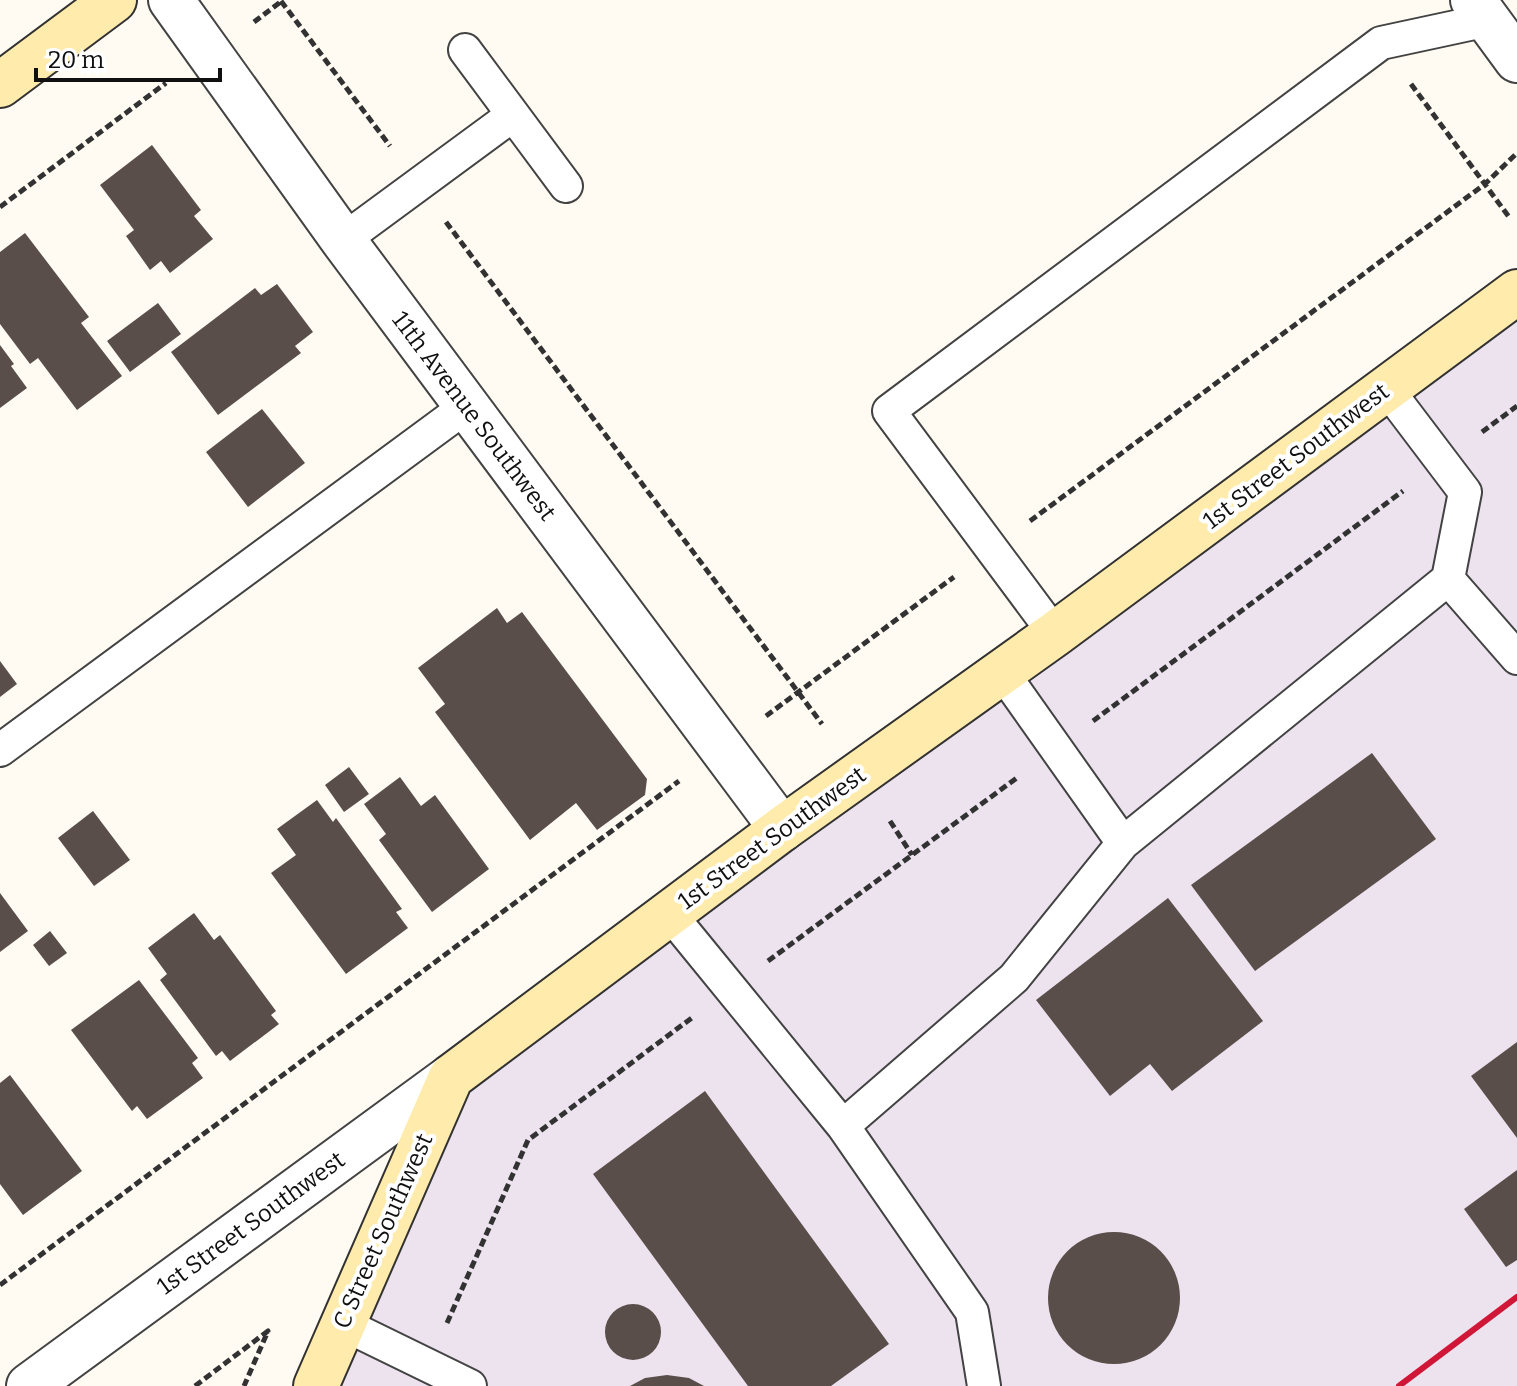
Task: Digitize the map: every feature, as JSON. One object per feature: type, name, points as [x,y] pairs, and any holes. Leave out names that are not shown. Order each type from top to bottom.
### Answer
[{"type":"main road","points":[[0,85],[114,0]]},
{"type":"main road","name":"1st Street Southwest","points":[[451,1077],[782,829],[1055,634],[1517,292]]},
{"type":"main road","name":"C Street Southwest","points":[[316,1386],[451,1077]]},
{"type":"street","name":"11th Avenue Southwest","points":[[171,0],[343,240],[782,829]]},
{"type":"street","points":[[1481,10],[1517,60]]},
{"type":"street","name":"1st Street Southwest","points":[[29,1386],[451,1077]]},
{"type":"lane","points":[[1055,634],[889,411],[1381,43],[1481,10]]},
{"type":"lane","points":[[465,50],[566,186]]},
{"type":"lane","points":[[343,240],[513,115]]},
{"type":"lane","points":[[843,1126],[1014,978],[1123,843],[1448,579],[1465,492],[1387,389]]},
{"type":"lane","points":[[0,750],[467,406]]},
{"type":"lane","points":[[1448,579],[1517,658]]},
{"type":"lane","points":[[1002,672],[1123,843]]},
{"type":"lane","points":[[669,913],[843,1126],[972,1312],[984,1386]]},
{"type":"lane","points":[[343,1324],[470,1386]]},
{"type":"path","points":[[250,25],[282,1],[822,724]]},
{"type":"path","points":[[1381,43],[1509,217]]},
{"type":"path","points":[[0,207],[170,81]]},
{"type":"path","points":[[766,716],[1485,184],[1517,153]]},
{"type":"path","points":[[428,1365],[528,1140],[1517,406]]},
{"type":"path","points":[[0,1285],[682,778]]},
{"type":"path","points":[[890,821],[912,855]]},
{"type":"path","points":[[195,1386],[268,1331],[244,1386]]},
{"type":"shaded area","points":[[1517,292],[1517,1386],[316,1386],[451,1077]]},
{"type":"building","points":[[152,145],[201,210],[194,216],[213,239],[170,273],[161,261],[150,270],[126,236],[134,230],[100,185]]},
{"type":"building","points":[[25,233],[89,317],[81,323],[122,376],[77,410],[38,358],[30,364],[0,324],[0,252]]},
{"type":"building","points":[[277,284],[313,332],[295,346],[301,353],[218,415],[171,352],[255,288],[261,295]]},
{"type":"building","points":[[158,303],[181,334],[130,372],[107,341]]},
{"type":"building","points":[[0,345],[27,388],[0,408]]},
{"type":"building","points":[[262,409],[305,463],[248,507],[206,452]]},
{"type":"building","points":[[497,608],[507,623],[522,612],[647,779],[645,795],[597,830],[576,803],[530,840],[435,712],[445,704],[418,668]]},
{"type":"building","points":[[0,661],[17,684],[0,697]]},
{"type":"building","points":[[1372,753],[1436,839],[1255,971],[1191,885]]},
{"type":"building","points":[[349,767],[369,794],[344,812],[325,785]]},
{"type":"building","points":[[400,777],[421,806],[435,795],[489,869],[432,912],[379,840],[386,834],[364,804]]},
{"type":"building","points":[[317,800],[333,822],[336,818],[402,909],[396,912],[408,928],[346,974],[271,873],[296,855],[277,829]]},
{"type":"building","points":[[93,811],[130,860],[94,886],[58,838]]},
{"type":"building","points":[[0,893],[28,931],[0,952]]},
{"type":"building","points":[[1168,898],[1263,1021],[1172,1091],[1150,1064],[1110,1096],[1036,1000]]},
{"type":"building","points":[[194,913],[214,940],[220,935],[276,1011],[271,1015],[279,1024],[230,1061],[222,1051],[216,1056],[160,980],[167,974],[148,948]]},
{"type":"building","points":[[50,931],[67,953],[49,966],[33,945]]},
{"type":"building","points":[[139,980],[198,1058],[192,1063],[203,1078],[147,1119],[137,1106],[132,1111],[71,1030]]},
{"type":"building","points":[[1517,1042],[1517,1138],[1471,1076]]},
{"type":"building","points":[[10,1075],[82,1171],[23,1215],[0,1184],[0,1083]]},
{"type":"building","points":[[705,1091],[889,1344],[831,1386],[748,1386],[593,1174]]},
{"type":"building","points":[[1517,1170],[1517,1260],[1506,1267],[1464,1209]]},
{"type":"building","points":[[1114,1232],[1139,1237],[1161,1251],[1175,1273],[1180,1298],[1175,1323],[1161,1345],[1139,1359],[1114,1364],[1089,1359],[1067,1345],[1053,1323],[1048,1298],[1053,1273],[1067,1251],[1089,1237]]},
{"type":"building","points":[[633,1304],[653,1312],[661,1332],[653,1352],[633,1360],[613,1352],[605,1332],[613,1312]]},
{"type":"building","points":[[667,1375],[689,1378],[704,1386],[630,1386],[645,1378]]},
{"type":"railway","points":[[1399,1386],[1517,1297]]}]
